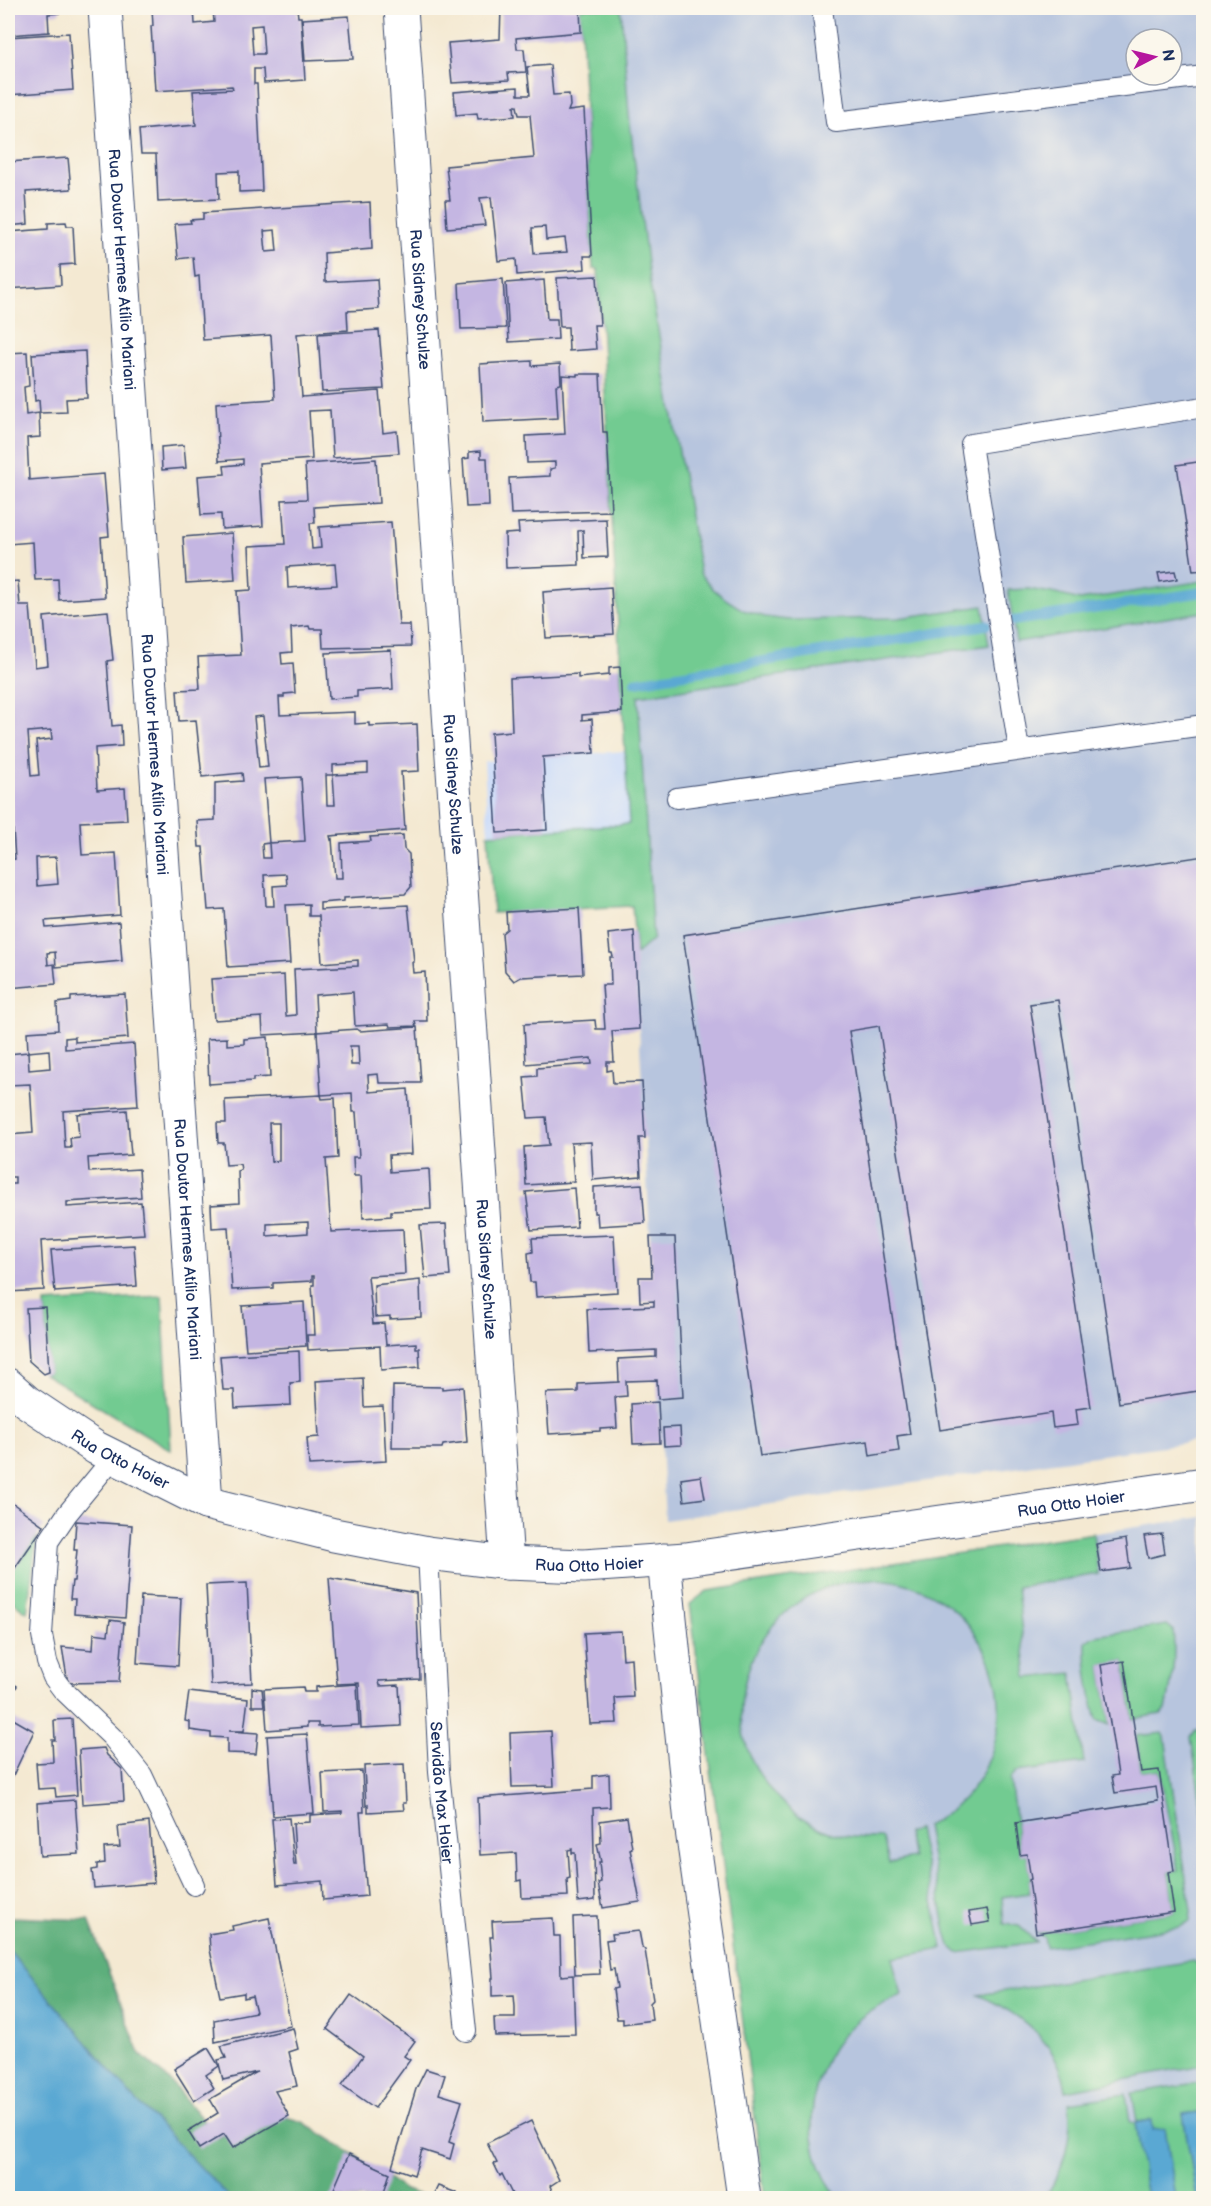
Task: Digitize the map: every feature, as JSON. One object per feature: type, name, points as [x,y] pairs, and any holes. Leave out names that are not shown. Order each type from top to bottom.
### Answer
[{"type":"street","name":"Rua Doutor Hermes Atílio Mariani","points":[[105,8],[206,1503]]},
{"type":"street","name":"Rua Sidney Schulze","points":[[401,8],[507,1563]]},
{"type":"street","name":"Rua Otto Hoier","points":[[8,1385],[27,1402],[96,1448],[206,1503],[334,1535],[428,1553],[507,1563],[584,1566],[698,1557],[1203,1484]]},
{"type":"street","points":[[664,1560],[691,1823],[744,2199]]},
{"type":"lane","points":[[822,8],[836,122],[1203,76]]},
{"type":"lane","points":[[1019,750],[971,444],[1203,407]]},
{"type":"lane","points":[[677,798],[1203,725]]},
{"type":"lane","points":[[113,1458],[67,1514],[48,1542],[42,1635],[44,1649],[53,1677],[62,1689],[112,1737],[142,1775],[194,1886]]},
{"type":"lane","name":"Servidão Max Hoier","points":[[428,1553],[439,1772],[466,2031]]},
{"type":"shaded area","points":[[580,8],[1203,8],[1203,1440],[665,1520],[598,269],[593,269]]},
{"type":"shaded area","points":[[625,751],[629,825],[488,833],[484,761]]},
{"type":"shaded area","points":[[1203,1517],[1203,2198],[765,2198],[690,1604],[707,1591]]},
{"type":"green space","points":[[580,8],[621,8],[629,115],[649,278],[700,573],[712,588],[743,610],[765,617],[788,620],[898,618],[983,606],[989,645],[638,696],[653,939],[636,954],[632,906],[493,913],[488,834],[629,824],[598,269],[593,269],[592,256]]},
{"type":"green space","points":[[1203,581],[1203,612],[1016,642],[1008,590],[1028,589],[1080,600]]},
{"type":"green space","points":[[162,1296],[171,1450],[44,1374],[49,1372],[45,1303]]},
{"type":"green space","points":[[1093,1533],[1098,1574],[1017,1587],[1027,1678],[1072,1673],[1084,1763],[1016,1772],[1010,1779],[1020,1854],[1027,1854],[1031,1879],[1029,1880],[1030,1893],[1002,1897],[1004,1924],[1019,1926],[1036,1942],[958,1953],[950,1946],[946,1932],[926,1826],[939,1819],[961,1801],[978,1780],[991,1755],[999,1721],[996,1680],[990,1661],[965,1621],[931,1594],[893,1581],[853,1581],[815,1593],[781,1617],[756,1651],[742,1697],[741,1719],[752,1760],[763,1779],[792,1811],[810,1823],[842,1835],[883,1838],[889,1863],[913,1858],[907,1833],[918,1829],[943,1949],[892,1958],[902,1995],[858,2020],[827,2058],[818,2081],[813,2106],[812,2130],[816,2155],[825,2177],[839,2198],[765,2198],[690,1604],[707,1591]]},
{"type":"green space","points":[[37,1536],[27,1612],[8,1598],[8,1578]]},
{"type":"green space","points":[[1167,1625],[1173,1630],[1174,1661],[1166,1710],[1161,1714],[1133,1719],[1124,1661],[1101,1665],[1110,1725],[1097,1720],[1088,1681],[1086,1641],[1095,1636]]},
{"type":"green space","points":[[1204,1729],[1203,1816],[1191,1737],[1195,1731]]},
{"type":"green space","points":[[1163,1733],[1191,1911],[1190,1921],[1180,1927],[1046,1947],[1044,1937],[1036,1933],[1174,1912],[1168,1872],[1179,1870],[1159,1770],[1141,1772],[1136,1736]]},
{"type":"green space","points":[[8,1913],[10,1917],[89,1920],[140,2054],[170,2081],[218,2138],[268,2112],[303,2122],[405,2190],[429,2198],[230,2198],[129,2093],[8,1949]]},
{"type":"green space","points":[[1193,1961],[1201,1967],[1204,1983],[1203,2065],[1066,2091],[1055,2059],[1035,2032],[1022,2020],[978,1995]]},
{"type":"green space","points":[[1203,2082],[1203,2122],[1201,2122],[1199,2112],[1183,2114],[1197,2198],[1176,2198],[1165,2129],[1153,2130],[1151,2120],[1137,2122],[1132,2093]]},
{"type":"green space","points":[[1126,2094],[1130,2122],[1135,2123],[1147,2198],[1043,2198],[1062,2166],[1070,2128],[1069,2103]]},
{"type":"water","points":[[8,1949],[129,2093],[230,2198],[8,2198]]},
{"type":"water","points":[[1200,2112],[1201,2122],[1204,2122],[1203,2198],[1197,2198],[1183,2114]]},
{"type":"water","points":[[1152,2120],[1153,2130],[1165,2128],[1176,2198],[1147,2198],[1135,2123]]},
{"type":"building","points":[[8,8],[60,8],[60,13],[48,14],[49,32],[8,35]]},
{"type":"building","points":[[152,8],[194,8],[195,24],[214,22],[213,8],[297,8],[298,17],[301,17],[305,80],[264,83],[263,69],[254,69],[254,84],[257,84],[262,191],[239,192],[239,171],[218,172],[219,199],[158,202],[156,154],[141,154],[139,130],[196,125],[193,91],[233,89],[232,86],[155,91],[151,26],[153,26]],"holes":[[[262,25],[264,54],[253,54],[251,26]]]},
{"type":"building","points":[[501,8],[580,8],[581,32],[516,38],[517,49],[524,49],[526,72],[508,73],[509,80],[452,83],[448,43],[500,39]]},
{"type":"building","points":[[349,16],[353,59],[305,61],[302,19]]},
{"type":"building","points":[[69,33],[73,90],[8,95],[8,37]]},
{"type":"building","points":[[550,65],[553,95],[569,94],[568,111],[584,109],[592,256],[584,256],[585,269],[517,275],[516,259],[498,261],[491,197],[480,198],[485,225],[447,228],[445,200],[450,200],[446,166],[534,158],[530,115],[519,115],[517,106],[514,106],[515,116],[478,119],[477,113],[456,115],[454,92],[518,87],[518,95],[530,95],[527,67]],"holes":[[[545,227],[546,240],[565,238],[567,252],[534,254],[532,228]]]},
{"type":"building","points":[[68,158],[71,189],[26,192],[28,224],[8,226],[8,162]]},
{"type":"building","points":[[370,202],[372,249],[324,253],[325,282],[377,279],[379,309],[347,311],[348,330],[297,334],[302,397],[379,391],[383,433],[397,431],[399,453],[333,458],[330,410],[309,411],[312,459],[259,463],[263,526],[222,529],[221,514],[201,515],[198,476],[225,474],[224,466],[243,464],[243,459],[219,461],[216,403],[275,399],[271,335],[203,340],[199,276],[195,277],[193,257],[178,259],[175,224],[191,223],[190,220],[203,219],[203,213]],"holes":[[[275,230],[277,251],[266,252],[264,231]]]},
{"type":"building","points":[[66,222],[67,226],[73,226],[75,264],[60,265],[61,285],[8,289],[8,232],[48,229],[48,223]]},
{"type":"building","points":[[597,276],[600,325],[594,325],[596,349],[569,351],[568,327],[560,327],[557,278]]},
{"type":"building","points":[[503,279],[506,328],[461,329],[459,283]]},
{"type":"building","points":[[544,280],[547,319],[557,319],[558,339],[509,342],[506,283]]},
{"type":"building","points":[[379,330],[384,389],[322,392],[318,334]]},
{"type":"building","points":[[85,351],[87,398],[66,399],[67,412],[40,413],[39,400],[35,401],[32,354]]},
{"type":"building","points":[[27,352],[29,386],[24,387],[26,415],[39,413],[40,437],[27,438],[29,480],[104,474],[109,536],[101,537],[105,597],[59,600],[58,579],[35,580],[33,542],[8,544],[8,353]]},
{"type":"building","points":[[532,361],[532,366],[560,364],[561,384],[556,385],[558,418],[483,422],[480,364]]},
{"type":"building","points":[[577,374],[600,374],[603,432],[607,432],[611,511],[511,514],[509,478],[550,476],[550,469],[555,468],[555,462],[527,463],[526,436],[565,434],[562,375],[577,376]]},
{"type":"building","points":[[184,445],[186,468],[162,470],[161,447]]},
{"type":"building","points":[[481,451],[481,458],[487,458],[489,506],[466,507],[463,459],[469,458],[469,452]]},
{"type":"building","points":[[376,459],[379,503],[314,507],[315,523],[310,523],[312,549],[321,548],[319,527],[391,522],[399,625],[410,625],[411,646],[323,648],[322,629],[310,629],[309,626],[291,628],[292,652],[281,653],[282,664],[293,663],[295,693],[279,697],[280,715],[355,712],[355,724],[369,723],[369,726],[417,724],[419,771],[401,772],[405,830],[330,836],[335,878],[342,878],[341,843],[371,841],[370,837],[403,835],[404,849],[409,854],[411,887],[405,894],[344,898],[344,901],[320,903],[320,910],[408,905],[414,962],[412,962],[413,973],[425,972],[427,1021],[415,1021],[416,1026],[390,1027],[389,1024],[355,1026],[353,992],[315,995],[317,1032],[263,1035],[262,1017],[214,1020],[211,979],[284,975],[286,1016],[296,1015],[294,969],[358,966],[358,960],[322,963],[319,916],[309,916],[309,904],[286,905],[290,963],[228,967],[224,909],[208,910],[203,847],[199,847],[197,821],[215,820],[215,783],[243,781],[242,773],[202,777],[196,720],[179,721],[177,690],[200,689],[198,657],[241,655],[237,591],[251,590],[249,546],[285,544],[282,500],[307,499],[305,464]],"holes":[[[335,564],[337,585],[288,588],[287,567]],[[263,716],[268,767],[259,768],[254,717]],[[368,763],[368,773],[333,775],[333,765]],[[326,775],[333,775],[335,805],[327,805]],[[301,777],[305,841],[269,843],[264,779]],[[269,843],[270,858],[263,858],[262,844]],[[286,874],[287,885],[273,886],[274,906],[266,906],[264,875]]]},
{"type":"building","points":[[1204,461],[1204,570],[1193,571],[1177,465]]},
{"type":"building","points":[[606,519],[608,557],[584,558],[583,530],[578,531],[579,565],[506,568],[505,534],[519,533],[518,523]]},
{"type":"building","points":[[232,533],[235,580],[186,583],[183,537]]},
{"type":"building","points":[[1175,571],[1177,579],[1160,582],[1158,573]]},
{"type":"building","points":[[18,581],[20,606],[30,606],[35,667],[48,665],[44,617],[108,611],[113,660],[107,661],[112,726],[121,725],[122,746],[95,748],[97,790],[125,788],[127,820],[80,822],[82,855],[116,853],[120,915],[45,921],[46,928],[119,922],[122,961],[56,967],[55,952],[47,953],[48,965],[54,964],[56,984],[8,988],[8,860],[15,859],[11,798],[8,798],[8,582]],"holes":[[[51,730],[52,739],[36,741],[39,775],[31,776],[28,732]],[[56,857],[58,884],[37,886],[36,858]]]},
{"type":"building","points":[[611,587],[614,634],[546,638],[543,592]]},
{"type":"building","points":[[391,650],[393,689],[357,691],[357,697],[329,699],[326,653]]},
{"type":"building","points":[[620,667],[622,712],[582,715],[582,720],[592,719],[594,753],[543,757],[547,830],[497,833],[491,733],[512,731],[510,678],[578,674],[578,678],[609,675],[609,668]]},
{"type":"building","points":[[1204,856],[1204,1390],[1119,1403],[1058,1000],[1030,1004],[1091,1407],[1076,1409],[1078,1425],[1053,1428],[1051,1413],[940,1430],[879,1026],[849,1031],[910,1434],[897,1436],[899,1451],[870,1456],[868,1441],[760,1456],[683,935]]},
{"type":"building","points":[[579,908],[583,974],[521,977],[514,981],[505,971],[502,933],[507,929],[506,912]]},
{"type":"building","points":[[634,931],[639,1029],[612,1031],[614,1062],[607,1062],[607,1071],[612,1070],[613,1083],[642,1082],[645,1138],[639,1138],[641,1176],[593,1180],[591,1142],[571,1143],[574,1182],[526,1185],[524,1147],[549,1145],[546,1117],[528,1118],[524,1077],[537,1076],[537,1068],[592,1064],[591,1058],[526,1064],[524,1024],[595,1020],[596,1029],[605,1029],[602,985],[611,985],[610,957],[613,957],[610,953],[608,934]]},
{"type":"building","points":[[125,994],[128,1038],[75,1042],[75,1037],[65,1038],[65,1049],[134,1044],[138,1106],[63,1111],[65,1148],[71,1148],[70,1138],[79,1137],[77,1114],[127,1110],[131,1155],[88,1158],[89,1172],[139,1169],[141,1197],[67,1202],[67,1207],[141,1202],[144,1234],[41,1241],[44,1290],[8,1292],[8,1184],[15,1184],[15,1177],[8,1177],[8,1135],[33,1133],[30,1084],[8,1085],[8,1054],[28,1052],[27,1032],[58,1030],[57,1003],[71,1001],[71,997]],"holes":[[[49,1050],[50,1068],[29,1070],[28,1052]]]},
{"type":"building","points":[[8,1002],[12,1036],[8,1037]]},
{"type":"building","points":[[417,1027],[421,1083],[379,1083],[378,1074],[368,1075],[369,1092],[408,1089],[412,1154],[389,1155],[390,1172],[429,1169],[431,1209],[391,1211],[391,1216],[363,1218],[361,1176],[354,1176],[353,1157],[359,1157],[356,1112],[353,1112],[352,1093],[321,1095],[317,1032],[357,1029],[360,1031]],"holes":[[[350,1046],[358,1046],[359,1065],[351,1065]]]},
{"type":"building","points":[[268,1037],[270,1077],[253,1078],[253,1081],[209,1084],[207,1039],[227,1038],[227,1045],[244,1044],[244,1039]]},
{"type":"building","points":[[321,1095],[322,1099],[335,1098],[338,1158],[326,1159],[331,1232],[403,1229],[405,1274],[368,1276],[373,1324],[384,1323],[386,1345],[416,1343],[416,1348],[419,1348],[420,1367],[381,1370],[380,1346],[308,1350],[307,1335],[315,1335],[312,1285],[314,1285],[314,1276],[312,1276],[312,1281],[273,1283],[273,1288],[232,1290],[228,1227],[212,1228],[211,1205],[239,1203],[238,1171],[241,1170],[240,1164],[226,1165],[224,1143],[218,1143],[217,1123],[226,1123],[225,1100]],"holes":[[[269,1123],[279,1123],[279,1161],[271,1162]],[[308,1222],[308,1233],[267,1236],[267,1224]]]},
{"type":"building","points":[[642,1184],[645,1223],[598,1226],[597,1213],[594,1213],[594,1187]]},
{"type":"building","points":[[574,1188],[577,1227],[531,1230],[526,1192]]},
{"type":"building","points":[[446,1224],[450,1276],[425,1278],[420,1225]]},
{"type":"building","points":[[614,1235],[617,1292],[536,1297],[535,1282],[530,1282],[528,1253],[533,1252],[532,1238]]},
{"type":"building","points":[[650,1237],[675,1237],[683,1397],[658,1399],[657,1380],[626,1381],[627,1396],[615,1397],[617,1428],[549,1434],[546,1393],[578,1392],[578,1384],[619,1382],[618,1359],[656,1357],[656,1350],[589,1353],[587,1309],[654,1306],[654,1301],[640,1302],[639,1277],[652,1277]]},
{"type":"building","points":[[134,1245],[137,1286],[55,1292],[51,1250]]},
{"type":"building","points":[[420,1280],[421,1317],[390,1319],[390,1316],[375,1317],[374,1285]]},
{"type":"building","points":[[304,1302],[306,1346],[246,1350],[242,1306]]},
{"type":"building","points":[[45,1307],[49,1372],[44,1374],[29,1361],[26,1308]]},
{"type":"building","points":[[299,1351],[300,1382],[290,1383],[291,1405],[235,1408],[234,1390],[223,1390],[220,1356]]},
{"type":"building","points":[[363,1378],[364,1407],[383,1406],[386,1461],[309,1465],[307,1438],[319,1437],[316,1381]]},
{"type":"building","points":[[393,1386],[442,1387],[442,1389],[463,1387],[467,1442],[443,1445],[442,1448],[392,1448]]},
{"type":"building","points":[[658,1402],[660,1443],[633,1444],[631,1404]]},
{"type":"building","points":[[680,1427],[681,1445],[664,1446],[663,1428]]},
{"type":"building","points":[[701,1476],[705,1498],[684,1501],[681,1479]]},
{"type":"building","points":[[8,1500],[44,1526],[8,1578]]},
{"type":"building","points":[[76,1521],[132,1525],[125,1618],[74,1614],[75,1599],[70,1599],[77,1550],[74,1550]]},
{"type":"building","points":[[1162,1534],[1165,1554],[1148,1558],[1144,1536]]},
{"type":"building","points":[[1126,1539],[1130,1568],[1101,1572],[1096,1544]]},
{"type":"building","points":[[329,1578],[416,1593],[420,1679],[379,1681],[380,1686],[399,1685],[401,1726],[361,1728],[359,1683],[337,1684]]},
{"type":"building","points":[[247,1583],[252,1683],[211,1685],[206,1585]]},
{"type":"building","points":[[141,1596],[181,1598],[178,1666],[137,1663]]},
{"type":"building","points":[[110,1620],[124,1622],[119,1682],[68,1683],[62,1647],[93,1650],[94,1633],[108,1635]]},
{"type":"building","points":[[621,1631],[623,1659],[631,1658],[633,1697],[615,1698],[617,1723],[590,1724],[584,1633]]},
{"type":"building","points":[[1124,1661],[1141,1772],[1159,1770],[1174,1871],[1168,1872],[1174,1912],[1036,1933],[1027,1854],[1020,1855],[1016,1823],[1158,1801],[1156,1787],[1115,1793],[1112,1776],[1118,1775],[1101,1665]]},
{"type":"building","points":[[8,1680],[17,1686],[8,1700]]},
{"type":"building","points":[[357,1684],[359,1725],[318,1727],[318,1723],[307,1723],[307,1727],[267,1730],[264,1689],[303,1687],[304,1692],[316,1692],[316,1687]]},
{"type":"building","points":[[252,1688],[262,1689],[264,1706],[252,1706]]},
{"type":"building","points":[[189,1692],[248,1699],[244,1731],[229,1731],[258,1733],[256,1754],[227,1753],[227,1738],[211,1737],[211,1733],[190,1730],[190,1722],[185,1721]]},
{"type":"building","points":[[8,1716],[34,1731],[8,1786]]},
{"type":"building","points":[[72,1719],[77,1795],[56,1797],[55,1788],[38,1789],[36,1763],[53,1762],[54,1720]]},
{"type":"building","points":[[551,1731],[554,1786],[512,1787],[510,1733]]},
{"type":"building","points":[[307,1734],[314,1813],[273,1816],[267,1736]]},
{"type":"building","points":[[104,1748],[107,1755],[122,1769],[124,1801],[82,1804],[79,1750]]},
{"type":"building","points":[[404,1764],[406,1803],[403,1803],[404,1810],[368,1812],[364,1766]]},
{"type":"building","points":[[362,1771],[364,1812],[360,1812],[367,1896],[323,1900],[322,1881],[277,1885],[272,1819],[289,1818],[294,1865],[296,1865],[293,1823],[310,1822],[310,1815],[342,1813],[342,1811],[324,1812],[322,1773]]},
{"type":"building","points":[[609,1774],[610,1807],[593,1808],[595,1900],[578,1902],[575,1853],[572,1853],[572,1849],[568,1850],[570,1878],[567,1879],[568,1896],[522,1898],[521,1880],[517,1881],[516,1853],[480,1855],[478,1798],[593,1789],[593,1776]]},
{"type":"building","points":[[75,1800],[79,1854],[40,1856],[37,1803]]},
{"type":"building","points":[[627,1817],[632,1848],[630,1849],[640,1902],[603,1908],[598,1883],[601,1882],[599,1862],[601,1862],[597,1844],[601,1843],[600,1821]]},
{"type":"building","points":[[149,1822],[154,1883],[94,1888],[92,1870],[97,1869],[97,1864],[105,1863],[104,1848],[120,1847],[118,1826]]},
{"type":"building","points":[[987,1909],[990,1922],[972,1925],[969,1912]]},
{"type":"building","points":[[597,1916],[600,1974],[575,1975],[573,1917]]},
{"type":"building","points":[[269,1918],[291,2026],[215,2042],[214,2020],[256,2012],[252,1996],[244,1998],[244,1993],[220,1997],[209,1934],[233,1930],[232,1926]]},
{"type":"building","points":[[553,1918],[554,1936],[560,1936],[561,1976],[573,1975],[575,2034],[495,2036],[494,2018],[515,2018],[515,2007],[514,1995],[492,1996],[490,1937],[493,1937],[492,1921]]},
{"type":"building","points":[[639,1931],[642,1947],[645,1950],[653,2000],[650,2003],[652,2020],[623,2024],[623,2019],[617,2019],[613,1989],[617,1988],[614,1969],[610,1970],[606,1940],[613,1939],[612,1934]]},
{"type":"building","points":[[351,1995],[415,2041],[404,2056],[410,2060],[375,2108],[342,2085],[363,2056],[327,2029]]},
{"type":"building","points":[[293,2028],[298,2049],[289,2052],[297,2086],[275,2091],[289,2116],[233,2148],[224,2134],[199,2149],[188,2131],[218,2113],[210,2099],[257,2072],[223,2080],[218,2060],[226,2058],[221,2046]]},
{"type":"building","points":[[208,2048],[219,2066],[206,2075],[214,2088],[194,2101],[174,2069]]},
{"type":"building","points":[[426,2069],[445,2075],[439,2094],[462,2101],[449,2142],[454,2144],[450,2159],[422,2150],[414,2175],[392,2167],[416,2089]]},
{"type":"building","points":[[531,2121],[559,2180],[550,2186],[553,2193],[542,2198],[514,2198],[502,2174],[500,2176],[494,2164],[497,2163],[487,2143]]},
{"type":"building","points":[[349,2154],[390,2173],[382,2198],[330,2198]]},
{"type":"building","points":[[438,2186],[457,2193],[455,2198],[432,2198]]},
{"type":"waterway","points":[[1013,621],[1204,592]]},
{"type":"waterway","points":[[635,682],[986,625]]}]
